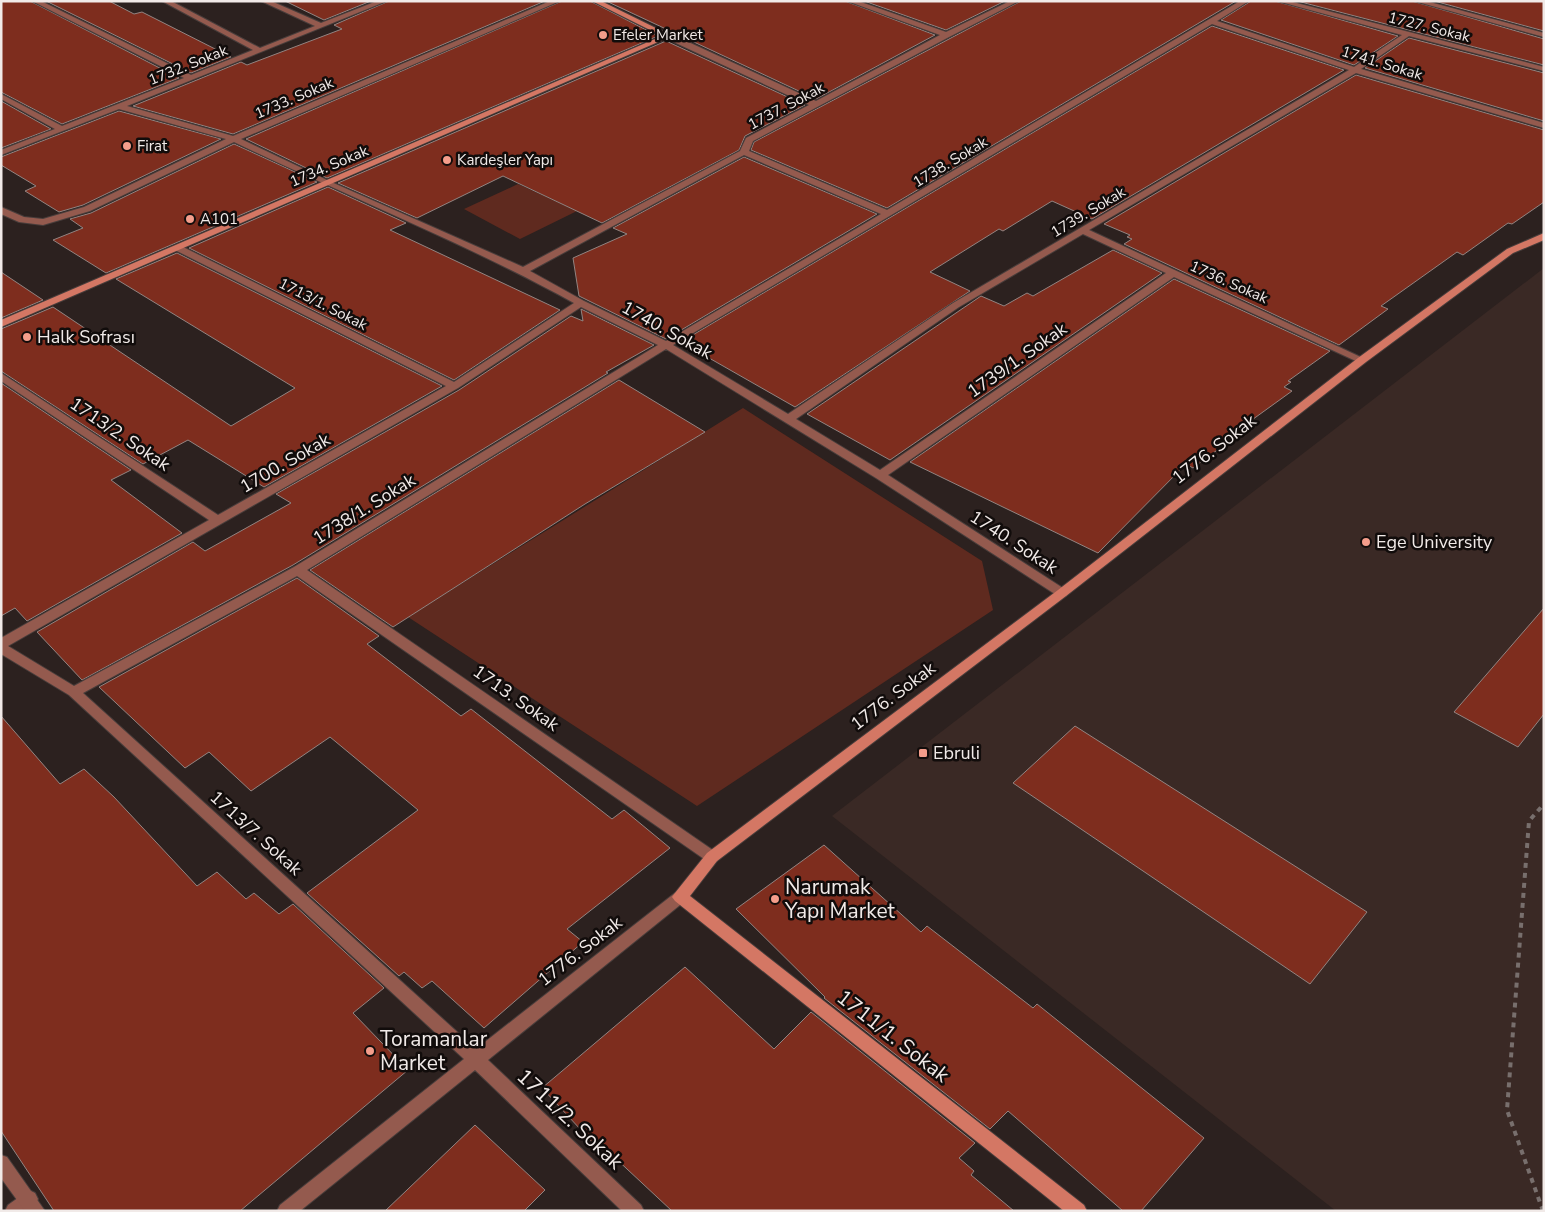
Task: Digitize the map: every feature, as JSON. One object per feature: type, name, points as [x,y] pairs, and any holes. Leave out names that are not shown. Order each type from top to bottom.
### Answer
[{"type":"street","points":[[35,1],[191,78]]},
{"type":"street","points":[[165,1],[260,51]]},
{"type":"street","points":[[264,1],[321,26]]},
{"type":"street","name":"1732. Sokak","points":[[1,153],[121,107],[384,1]]},
{"type":"street","name":"1733. Sokak","points":[[1,210],[22,220],[43,222],[87,209],[234,139],[557,1]]},
{"type":"street","points":[[595,1],[817,105]]},
{"type":"street","points":[[850,1],[946,35]]},
{"type":"street","name":"1737. Sokak","points":[[523,271],[744,152],[749,140],[946,35],[1016,1]]},
{"type":"street","name":"1738. Sokak","points":[[666,345],[1246,1]]},
{"type":"street","name":"1727. Sokak","points":[[1280,1],[1544,69]]},
{"type":"street","points":[[1417,1],[1544,34]]},
{"type":"street","name":"1741. Sokak","points":[[1212,22],[1355,70],[1544,126]]},
{"type":"street","name":"1739. Sokak","points":[[787,420],[956,305],[1083,232],[1355,70],[1406,35]]},
{"type":"street","name":"1734. Sokak","points":[[1,324],[668,36]]},
{"type":"street","points":[[1,96],[61,129]]},
{"type":"street","name":"1740. Sokak","points":[[121,107],[234,139],[326,183],[523,271],[581,304],[666,345],[880,475],[1062,593]]},
{"type":"street","points":[[744,152],[889,214]]},
{"type":"street","name":"1736. Sokak","points":[[1083,232],[1362,360]]},
{"type":"street","name":"1776. Sokak","points":[[286,1211],[680,897],[712,857],[1062,593],[1362,360],[1510,251],[1544,236]]},
{"type":"street","name":"1713/1. Sokak","points":[[178,248],[454,386]]},
{"type":"street","name":"1739/1. Sokak","points":[[880,475],[1173,274]]},
{"type":"street","name":"1700. Sokak","points":[[1,644],[454,386],[581,304]]},
{"type":"street","name":"1738/1. Sokak","points":[[74,692],[298,570],[666,345]]},
{"type":"street","name":"1713/2. Sokak","points":[[1,376],[219,521]]},
{"type":"street","name":"1713. Sokak","points":[[298,570],[712,857]]},
{"type":"street","name":"1713/7. Sokak","points":[[1,648],[74,692],[475,1059]]},
{"type":"street","name":"1711/1. Sokak","points":[[680,897],[1078,1211]]},
{"type":"street","name":"1711/2. Sokak","points":[[475,1059],[635,1211]]},
{"type":"street","points":[[1,1163],[32,1205],[14,1211]]},
{"type":"path","points":[[1543,1211],[1507,1110],[1529,821],[1544,804]]},
{"type":"shaded area","points":[[518,184],[577,211],[520,239],[464,209]]},
{"type":"shaded area","name":"Ege University","points":[[1544,268],[1544,1211],[1336,1211],[832,816]]},
{"type":"shaded area","points":[[743,408],[982,561],[993,610],[697,806],[408,617]]},
{"type":"building","points":[[1,1],[30,1],[179,78],[62,124],[1,92]]},
{"type":"building","points":[[46,1],[109,1],[134,14],[142,12],[231,57],[191,73]]},
{"type":"building","points":[[285,1],[371,1],[324,20]]},
{"type":"building","points":[[389,1],[545,1],[233,134],[133,106],[241,62],[247,65],[342,29],[334,25]]},
{"type":"building","points":[[562,1],[590,1],[658,36],[327,178],[246,139]]},
{"type":"building","points":[[606,1],[845,1],[935,35],[816,99]]},
{"type":"building","points":[[864,1],[1005,1],[946,30]]},
{"type":"building","points":[[1021,1],[1236,1],[887,208],[751,150],[754,142]]},
{"type":"building","points":[[1251,1],[1275,1],[1398,36],[1354,65],[1221,20]]},
{"type":"building","points":[[1297,1],[1412,1],[1544,39],[1544,65]]},
{"type":"building","points":[[1434,1],[1544,1],[1544,31]]},
{"type":"building","points":[[1212,26],[1344,70],[1092,219],[1052,201],[1003,231],[999,229],[930,272],[970,291],[795,407],[681,342]]},
{"type":"building","points":[[1409,38],[1544,73],[1544,121],[1365,68]]},
{"type":"building","points":[[666,41],[805,105],[745,136],[739,150],[602,223],[503,176],[417,218],[338,183]]},
{"type":"building","points":[[1356,75],[1544,130],[1544,202],[1512,224],[1508,223],[1463,255],[1457,252],[1381,306],[1388,309],[1339,345],[1124,244],[1132,239],[1127,237],[1130,235],[1104,224]]},
{"type":"building","points":[[1,101],[51,129],[1,148]]},
{"type":"building","points":[[119,111],[221,139],[83,205],[59,212],[25,191],[36,186],[1,165],[1,157]]},
{"type":"building","points":[[234,144],[317,182],[106,273],[53,240],[83,228],[70,219],[91,213]]},
{"type":"building","points":[[744,157],[877,214],[666,339],[579,296],[573,258],[627,234],[613,228]]},
{"type":"building","points":[[328,187],[406,223],[390,230],[560,310],[454,380],[189,248]]},
{"type":"building","points":[[1113,250],[1162,273],[890,460],[807,414],[981,296],[1004,306],[1027,293],[1033,296]]},
{"type":"building","points":[[177,253],[442,386],[264,487],[188,440],[143,464],[1,371],[1,329],[53,307],[231,426],[295,388],[116,279]]},
{"type":"building","points":[[1,272],[43,300],[1,318]]},
{"type":"building","points":[[1174,279],[1330,351],[1288,381],[1291,382],[1284,387],[1292,391],[1220,443],[1224,445],[1193,468],[1186,464],[1098,553],[910,462]]},
{"type":"building","points":[[581,309],[654,345],[606,372],[608,373],[293,565],[82,680],[37,632],[193,542],[205,551],[291,503],[276,494],[459,390],[571,316],[583,321]]},
{"type":"building","points":[[619,380],[705,432],[585,504],[393,627],[310,570]]},
{"type":"building","points":[[1,383],[131,470],[111,480],[182,533],[27,621],[15,608],[1,616]]},
{"type":"building","points":[[297,578],[379,636],[367,644],[461,716],[471,709],[612,819],[624,810],[670,848],[567,929],[583,942],[484,1028],[432,981],[422,988],[404,972],[399,976],[307,893],[418,810],[330,737],[251,791],[209,752],[185,768],[99,687]]},
{"type":"building","points":[[1544,608],[1544,714],[1518,747],[1454,712]]},
{"type":"building","points":[[1,716],[60,784],[84,769],[114,797],[197,886],[217,872],[246,899],[254,893],[279,914],[293,904],[384,988],[353,1013],[408,1070],[240,1211],[54,1211],[1,1131]]},
{"type":"building","points":[[1075,726],[1367,912],[1310,984],[1013,783]]},
{"type":"building","points":[[824,845],[921,932],[927,926],[1033,1008],[1037,1004],[1204,1138],[1141,1211],[1123,1211],[1008,1111],[990,1129],[824,998],[736,909]]},
{"type":"building","points":[[685,967],[774,1049],[811,1012],[975,1143],[959,1158],[974,1171],[971,1175],[1014,1211],[672,1211],[597,1141],[594,1144],[542,1088]]},
{"type":"building","points":[[475,1125],[545,1190],[524,1211],[385,1211]]},
{"type":"place","name":"Efeler Market","points":[[603,35]]},
{"type":"place","name":"Firat","points":[[127,146]]},
{"type":"place","name":"Kardeşler Yapı","points":[[447,160]]},
{"type":"place","name":"A101","points":[[190,219]]},
{"type":"place","name":"Halk Sofrası","points":[[27,337]]},
{"type":"place","name":"Ege University","points":[[1366,542]]},
{"type":"place","name":"Ebruli","points":[[923,753]]},
{"type":"place","name":"Narumak Yapı Market","points":[[775,899]]},
{"type":"place","name":"Toramanlar Market","points":[[370,1051]]}]
